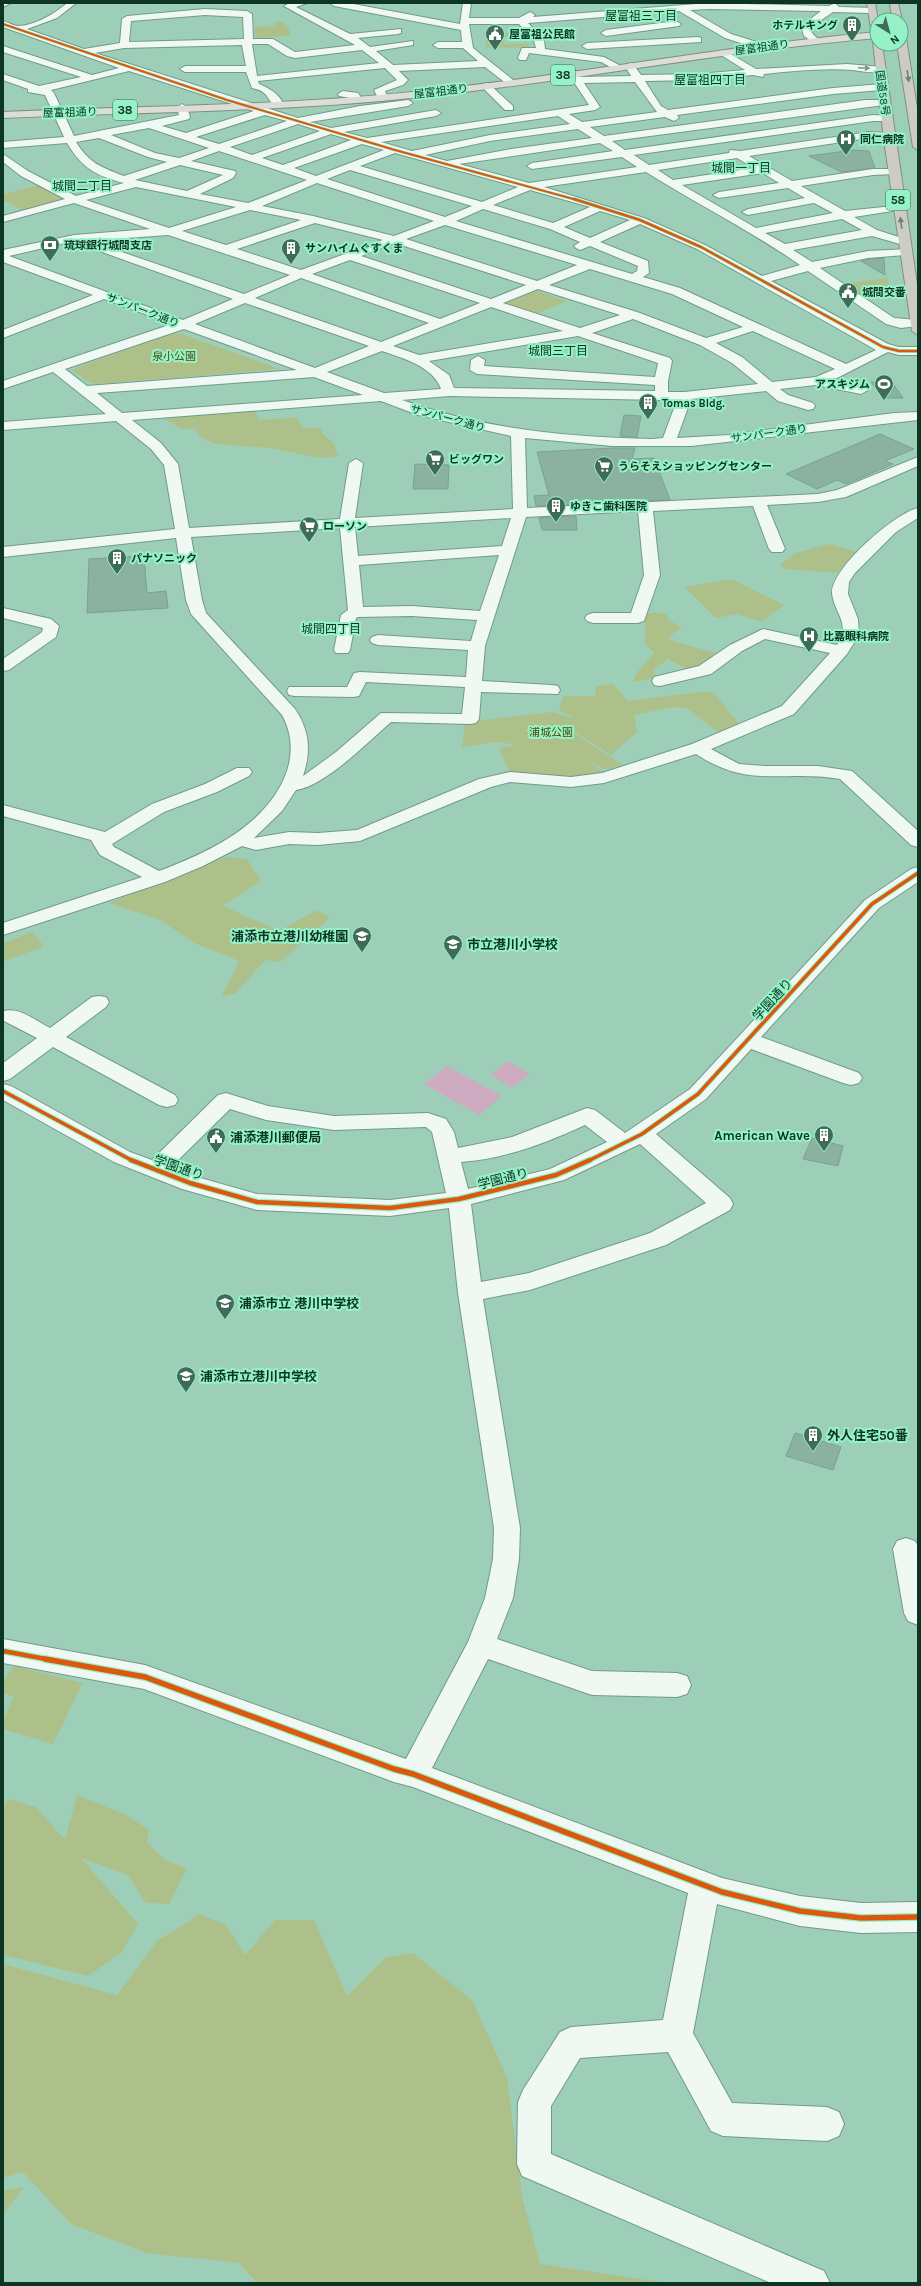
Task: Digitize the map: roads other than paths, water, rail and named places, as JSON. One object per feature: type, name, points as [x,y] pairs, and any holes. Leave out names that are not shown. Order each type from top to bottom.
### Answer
[{"type":"highway","name":"国道58号","points":[[878,52],[888,135],[917,327]]},
{"type":"highway","points":[[903,52],[918,147]]},
{"type":"main road","name":"屋富祖通り","points":[[3,115],[248,106],[357,99],[380,94],[398,96],[510,82],[576,76],[616,68],[763,47],[804,42],[815,45],[869,36]]},
{"type":"street","points":[[3,4],[7,3]]},
{"type":"street","points":[[17,29],[43,22],[67,8],[72,3]]},
{"type":"street","points":[[303,3],[288,6],[335,30],[364,48],[390,66],[402,82],[380,94],[366,85]]},
{"type":"street","points":[[334,3],[465,24],[682,9],[707,5],[871,5]]},
{"type":"street","points":[[468,3],[465,24],[469,49]]},
{"type":"street","points":[[850,3],[871,5]]},
{"type":"street","points":[[354,7],[387,5]]},
{"type":"street","points":[[815,45],[807,34],[806,26],[836,6]]},
{"type":"street","points":[[521,21],[540,8]]},
{"type":"street","points":[[561,8],[578,10],[584,15]]},
{"type":"street","points":[[682,9],[693,17],[728,36],[763,47]]},
{"type":"street","points":[[656,10],[668,22],[686,28],[698,40]]},
{"type":"street","points":[[124,45],[130,29],[127,20],[212,12],[247,14],[244,26],[249,42],[247,44],[255,86],[267,90],[278,104]]},
{"type":"street","points":[[693,17],[766,14],[821,15]]},
{"type":"street","points":[[577,25],[584,15]]},
{"type":"street","points":[[521,21],[539,40],[541,51]]},
{"type":"street","points":[[3,24],[81,52],[248,106],[412,155],[600,206],[640,220],[701,247],[883,347],[899,351],[918,351]]},
{"type":"street","points":[[335,30],[383,24]]},
{"type":"street","points":[[285,168],[364,141],[594,107],[576,76],[572,66],[588,52],[587,46],[579,38],[596,35],[711,26]]},
{"type":"street","points":[[346,37],[398,30]]},
{"type":"street","points":[[587,46],[698,40],[723,47],[757,72],[764,78],[758,88]]},
{"type":"street","points":[[81,52],[124,45],[270,41],[290,54],[295,55],[410,43]]},
{"type":"street","points":[[643,44],[670,60]]},
{"type":"street","points":[[438,46],[469,49],[510,82]]},
{"type":"street","points":[[3,48],[92,78]]},
{"type":"street","points":[[523,58],[525,50],[541,51],[604,60],[616,68]]},
{"type":"street","points":[[828,59],[847,67]]},
{"type":"street","points":[[323,60],[353,78]]},
{"type":"street","points":[[185,69],[252,74],[390,66],[487,64]]},
{"type":"street","points":[[630,66],[636,78],[657,108],[873,232],[904,247]]},
{"type":"street","points":[[576,76],[636,78],[757,72],[783,69],[847,67],[880,69]]},
{"type":"street","points":[[10,91],[42,90],[129,68]]},
{"type":"street","points":[[3,77],[48,93],[75,150],[86,162],[129,182],[313,220],[393,239],[633,315],[705,342],[738,360],[783,398],[808,406]]},
{"type":"street","points":[[486,86],[513,108],[495,110]]},
{"type":"street","points":[[412,155],[490,138],[847,89],[882,87]]},
{"type":"street","points":[[343,94],[354,96],[357,99]]},
{"type":"street","points":[[398,96],[408,103],[445,115],[469,126],[556,181]]},
{"type":"street","points":[[753,102],[824,142]]},
{"type":"street","points":[[446,164],[511,152],[603,139],[866,103],[885,102]]},
{"type":"street","points":[[3,219],[76,201],[178,162],[297,121],[360,109],[408,103]]},
{"type":"street","points":[[537,105],[558,113],[582,126],[753,232],[783,248],[808,267],[890,321],[917,327]]},
{"type":"street","points":[[3,145],[70,140],[150,125],[185,117],[182,108]]},
{"type":"street","points":[[185,138],[266,111]]},
{"type":"street","points":[[252,158],[330,131],[445,115]]},
{"type":"street","points":[[532,166],[799,128],[873,118],[887,118]]},
{"type":"street","points":[[150,125],[185,138],[285,168],[445,221],[676,291],[845,369]]},
{"type":"street","points":[[101,135],[152,155],[224,171],[231,174],[188,195]]},
{"type":"street","points":[[7,381],[56,368],[182,325],[299,275],[445,221],[530,186],[824,142],[888,135]]},
{"type":"street","points":[[3,254],[86,237],[171,230],[249,207],[349,166],[395,150]]},
{"type":"street","points":[[3,157],[20,172],[76,201],[171,230],[440,323]]},
{"type":"street","points":[[349,166],[554,227],[644,264],[643,273],[632,278]]},
{"type":"street","points":[[673,183],[764,170]]},
{"type":"street","points":[[719,195],[874,172],[894,171]]},
{"type":"street","points":[[748,212],[816,199]]},
{"type":"street","points":[[554,227],[600,206]]},
{"type":"street","points":[[9,207],[21,214]]},
{"type":"street","points":[[753,232],[844,215],[899,207]]},
{"type":"street","points":[[226,249],[313,220]]},
{"type":"street","points":[[556,255],[640,220]]},
{"type":"street","points":[[783,248],[873,232]]},
{"type":"street","points":[[86,237],[106,250],[418,359],[444,378],[449,392]]},
{"type":"street","points":[[761,280],[808,267],[904,247]]},
{"type":"street","points":[[350,256],[665,361],[661,381],[662,396]]},
{"type":"street","name":"サンパーク通り","points":[[3,258],[382,398],[468,425],[518,434],[594,441],[669,442],[727,439],[820,425],[918,416]]},
{"type":"street","points":[[84,390],[313,373],[588,265]]},
{"type":"street","points":[[822,288],[836,285]]},
{"type":"street","points":[[788,295],[808,291]]},
{"type":"street","points":[[3,334],[104,295]]},
{"type":"street","points":[[418,359],[581,332],[633,315]]},
{"type":"street","points":[[3,318],[24,326]]},
{"type":"street","points":[[705,342],[755,327]]},
{"type":"street","points":[[3,426],[449,392],[686,396],[816,381],[882,352],[883,347]]},
{"type":"street","points":[[478,360],[477,370],[571,377],[661,381]]},
{"type":"street","points":[[3,929],[158,878],[201,860],[239,839],[265,818],[285,795],[296,772],[300,752],[298,731],[289,713],[274,694],[210,628],[199,614],[194,600],[184,533],[171,464],[156,446],[56,368]]},
{"type":"street","points":[[568,393],[571,377]]},
{"type":"street","points":[[816,381],[861,390]]},
{"type":"street","points":[[669,442],[686,396]]},
{"type":"street","points":[[289,786],[303,784],[342,756],[387,717],[470,718],[477,646],[520,513],[518,434]]},
{"type":"street","points":[[3,552],[184,533],[520,513],[645,508],[818,498],[841,494],[918,461]]},
{"type":"street","points":[[356,463],[347,523],[356,612]]},
{"type":"street","points":[[758,501],[777,549]]},
{"type":"street","points":[[593,618],[638,618],[642,600],[652,575],[645,508]]},
{"type":"street","points":[[239,839],[256,844],[289,838],[325,838],[360,835],[497,780],[510,777],[571,782],[592,780],[698,748],[788,710],[848,642],[851,628],[850,619],[840,594],[841,582],[849,570],[891,529],[918,512]]},
{"type":"street","points":[[351,561],[507,550]]},
{"type":"street","points":[[342,650],[349,615],[356,612],[412,611],[486,616]]},
{"type":"street","points":[[3,613],[45,622],[51,626],[50,634],[3,666]]},
{"type":"street","points":[[660,681],[705,670],[736,648],[763,634],[841,651]]},
{"type":"street","points":[[378,640],[477,646]]},
{"type":"street","points":[[295,691],[354,692],[360,677],[552,690]]},
{"type":"street","points":[[698,748],[722,763],[738,769],[761,772],[829,772],[846,774],[918,841]]},
{"type":"street","points":[[102,842],[158,808],[211,788],[243,772]]},
{"type":"street","points":[[3,810],[98,836],[107,851],[158,878]]},
{"type":"street","name":"学園通り","points":[[3,1091],[122,1157],[190,1183],[258,1202],[390,1208],[459,1199],[556,1174],[633,1139],[698,1094],[872,904],[918,873]]},
{"type":"street","points":[[3,1074],[99,1002]]},
{"type":"street","points":[[11,1016],[167,1100]]},
{"type":"street","points":[[748,1040],[850,1078]]},
{"type":"street","points":[[155,1170],[226,1100],[266,1113],[334,1123],[428,1120],[438,1124],[442,1132],[459,1199],[470,1293],[507,1528],[506,1559],[499,1598],[481,1645],[413,1774]]},
{"type":"street","points":[[449,1156],[476,1155],[531,1140],[587,1115],[633,1139],[722,1204],[658,1238],[530,1281],[470,1293]]},
{"type":"street","points":[[906,1549],[918,1613]]},
{"type":"street","points":[[481,1645],[592,1683],[677,1685]]},
{"type":"street","points":[[3,1652],[145,1677],[394,1769],[413,1774],[632,1856],[722,1892],[800,1911],[861,1918],[918,1917]]},
{"type":"street","points":[[705,1886],[676,2035],[723,2119],[827,2124]]},
{"type":"street","points":[[676,2035],[570,2043],[535,2102],[534,2164],[812,2283]]},
{"type":"place","name":"ホテルキング","points":[[852,42]]},
{"type":"place","name":"屋冨祖公民館","points":[[495,51]]},
{"type":"place","name":"同仁病院","points":[[846,156]]},
{"type":"place","name":"琉球銀行城間支店","points":[[50,262]]},
{"type":"place","name":"サンハイムぐすくま","points":[[291,265]]},
{"type":"place","name":"城間交番","points":[[848,309]]},
{"type":"place","name":"アスキジム","points":[[884,401]]},
{"type":"place","name":"Tomas Bldg.","points":[[648,420]]},
{"type":"place","name":"ビッグワン","points":[[435,476]]},
{"type":"place","name":"うらそえショッピングセンター","points":[[604,483]]},
{"type":"place","name":"ゆきこ歯科医院","points":[[556,523]]},
{"type":"place","name":"ローソン","points":[[309,543]]},
{"type":"place","name":"パナソニック","points":[[117,575]]},
{"type":"place","name":"比嘉眼科病院","points":[[809,653]]},
{"type":"place","name":"浦添市立港川幼稚園","points":[[362,953]]},
{"type":"place","name":"市立港川小学校","points":[[453,961]]},
{"type":"place","name":"American Wave","points":[[824,1152]]},
{"type":"place","name":"浦添港川郵便局","points":[[216,1154]]},
{"type":"place","name":"浦添市立 港川中学校","points":[[225,1320]]},
{"type":"place","name":"浦添市立港川中学校","points":[[186,1393]]},
{"type":"place","name":"外人住宅50番","points":[[813,1452]]},
{"type":"district","name":"屋富祖三丁目","points":[[641,16]]},
{"type":"district","name":"屋富祖四丁目","points":[[710,80]]},
{"type":"district","name":"城間一丁目","points":[[741,168]]},
{"type":"district","name":"城間二丁目","points":[[82,186]]},
{"type":"district","name":"城間三丁目","points":[[558,351]]},
{"type":"district","name":"城間四丁目","points":[[331,629]]},
{"type":"park label","name":"泉小公園","points":[[174,356]]},
{"type":"park label","name":"浦城公園","points":[[551,732]]}]
